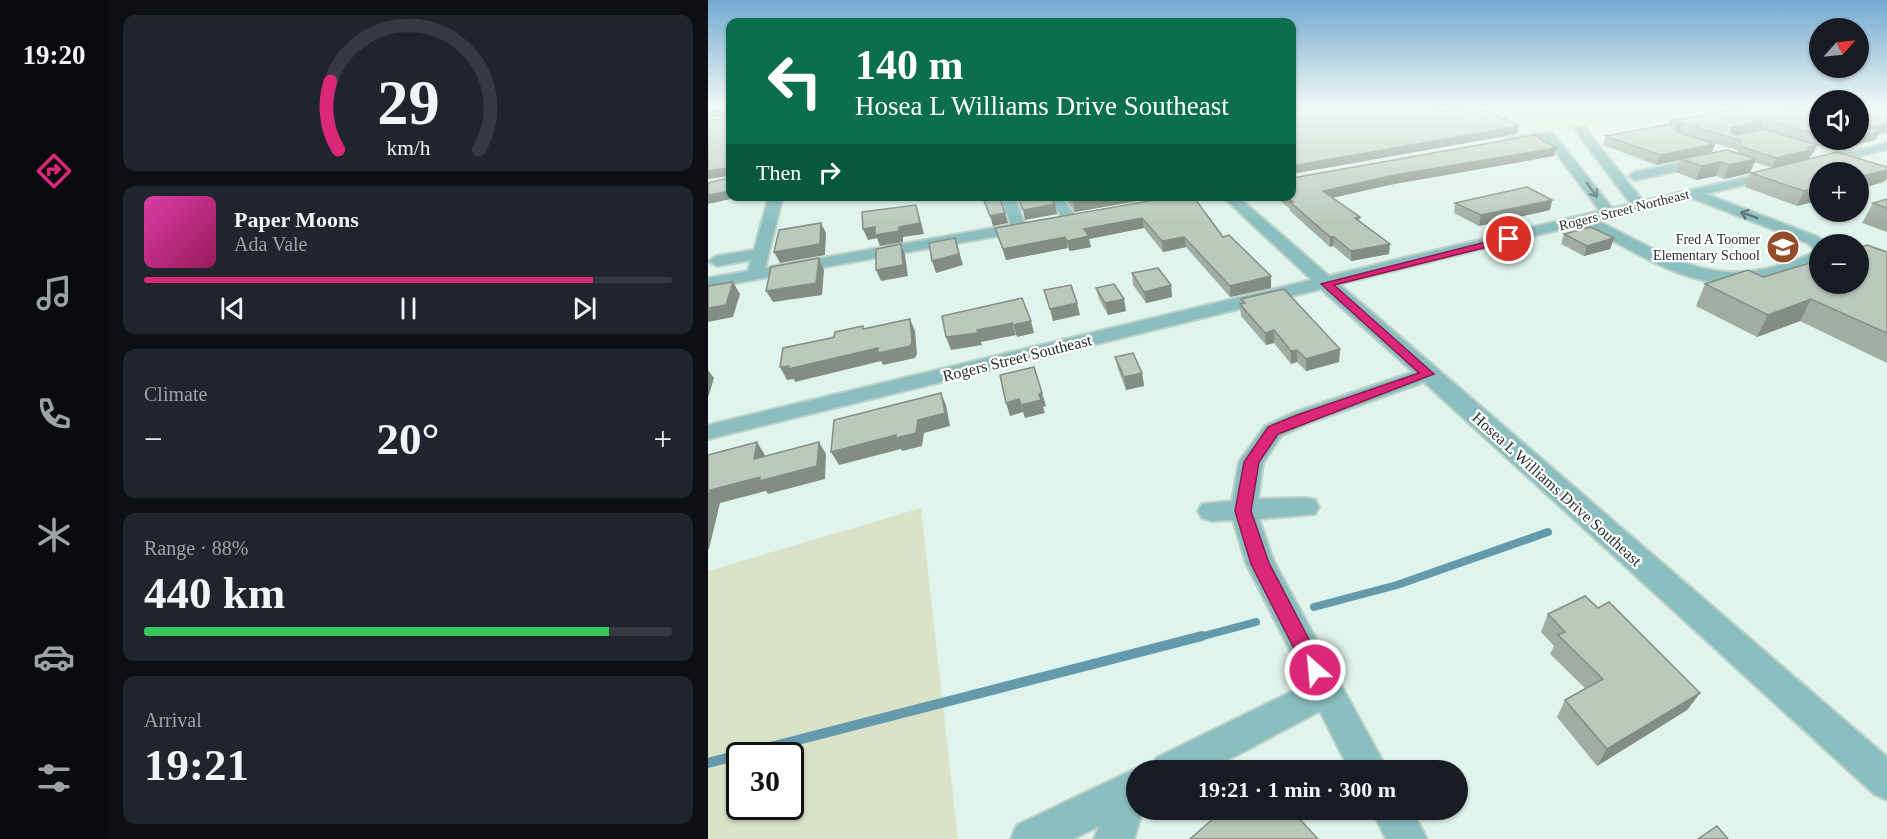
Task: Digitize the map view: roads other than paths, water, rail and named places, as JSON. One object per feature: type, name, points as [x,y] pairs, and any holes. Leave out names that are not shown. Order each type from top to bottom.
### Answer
[{"type":"street","points":[[1557,145],[1609,214]]},
{"type":"street","points":[[1593,145],[1640,206]]},
{"type":"street","name":"Rogers Street Northeast","points":[[1326,284],[1803,165],[1884,147]]},
{"type":"street","points":[[1819,151],[1840,157]]},
{"type":"street","points":[[1635,176],[1723,157]]},
{"type":"street","points":[[1744,165],[1772,174]]},
{"type":"street","points":[[1692,193],[1809,238]]},
{"type":"street","points":[[755,274],[775,201]]},
{"type":"street","points":[[708,283],[1077,218],[1058,201]]},
{"type":"street","points":[[1149,206],[1175,201]]},
{"type":"street","name":"Hosea L Williams Drive Southeast","points":[[1234,201],[1887,781]]},
{"type":"street","points":[[1010,203],[1019,228]]},
{"type":"street","points":[[1586,220],[1622,242],[1690,271],[1728,279],[1746,279],[1809,260]]},
{"type":"street","points":[[747,229],[768,225]]},
{"type":"street","points":[[1509,239],[1526,246]]},
{"type":"street","points":[[717,261],[761,254]]},
{"type":"street","name":"Rogers Street Southeast","points":[[708,432],[1326,284]]},
{"type":"street","points":[[1364,760],[1260,564],[1243,511],[1251,462],[1273,431],[1301,418],[1428,374]]},
{"type":"street","points":[[1211,511],[1306,507]]},
{"type":"street","points":[[1191,760],[1326,691]]},
{"type":"street","points":[[1031,839],[1126,793]]},
{"type":"street","points":[[1114,839],[1126,809]]},
{"type":"street","points":[[1397,820],[1407,839]]},
{"type":"waterway","points":[[1314,607],[1397,585],[1548,532]]},
{"type":"waterway","points":[[1196,638],[1256,622]]},
{"type":"waterway","points":[[708,763],[1202,636]]},
{"type":"place","name":"Fred A Toomer Elementary School","points":[[1783,247]]}]
